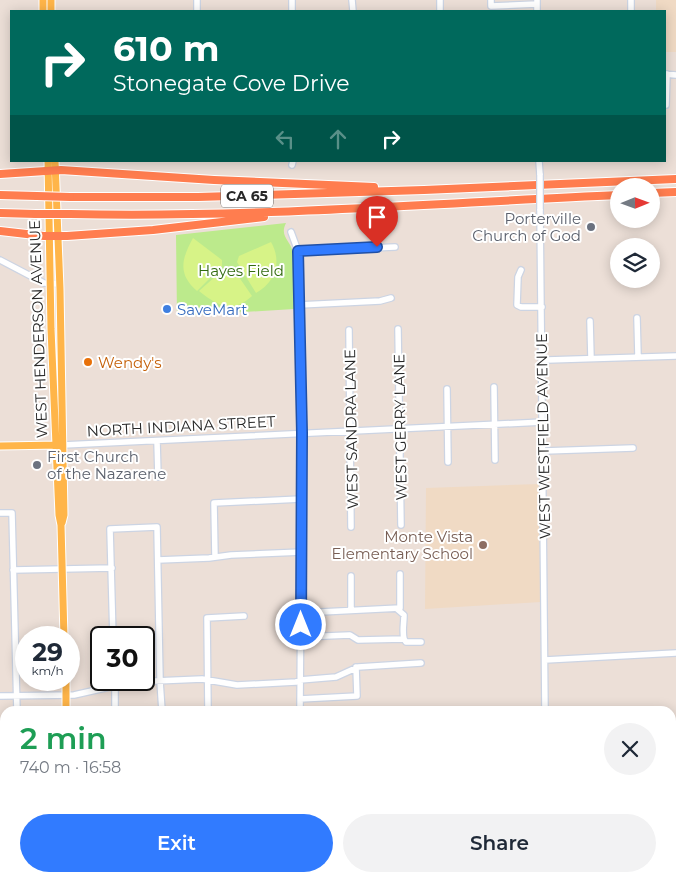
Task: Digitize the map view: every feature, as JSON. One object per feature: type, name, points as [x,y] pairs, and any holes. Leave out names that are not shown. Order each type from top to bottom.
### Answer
[{"type":"highway","points":[[0,174],[52,170],[424,190]]},
{"type":"highway","name":"CA 65","points":[[0,195],[172,198],[676,179]]},
{"type":"highway","points":[[660,193],[676,192]]},
{"type":"highway","name":"CA 65","points":[[0,213],[191,215],[610,195]]},
{"type":"highway","points":[[0,231],[54,236],[168,228],[335,212],[358,208]]},
{"type":"main road","name":"WEST HENDERSON AVENUE","points":[[48,162],[52,170]]},
{"type":"main road","name":"WEST HENDERSON AVENUE","points":[[55,162],[52,170],[54,236],[60,284],[62,402],[59,445]]},
{"type":"main road","name":"WEST HENDERSON AVENUE","points":[[54,236],[50,284],[64,515],[61,525],[64,626]]},
{"type":"main road","points":[[51,301],[54,308],[56,343],[57,348],[61,352]]},
{"type":"main road","points":[[54,372],[56,372],[58,378],[62,402]]},
{"type":"main road","name":"NORTH INDIANA STREET","points":[[0,446],[59,445]]},
{"type":"main road","points":[[66,691],[66,706]]},
{"type":"street","points":[[491,3],[537,2]]},
{"type":"street","points":[[666,105],[666,74],[676,75]]},
{"type":"street","name":"WEST WESTFIELD AVENUE","points":[[539,162],[544,451],[545,706]]},
{"type":"street","points":[[291,232],[298,251],[302,433],[300,706]]},
{"type":"street","points":[[298,251],[395,246]]},
{"type":"street","points":[[0,260],[44,282],[60,284]]},
{"type":"street","points":[[521,270],[518,277],[517,305],[521,307],[542,307]]},
{"type":"street","points":[[299,305],[380,301],[391,298]]},
{"type":"street","points":[[637,318],[638,356]]},
{"type":"street","points":[[590,321],[591,358]]},
{"type":"street","name":"WEST GERRY LANE","points":[[398,329],[401,525]]},
{"type":"street","name":"WEST SANDRA LANE","points":[[350,330],[352,527]]},
{"type":"street","points":[[542,359],[676,356]]},
{"type":"street","points":[[494,386],[495,460]]},
{"type":"street","points":[[447,389],[448,462]]},
{"type":"street","name":"NORTH INDIANA STREET","points":[[59,445],[543,422]]},
{"type":"street","points":[[157,441],[158,477]]},
{"type":"street","points":[[544,451],[633,448]]},
{"type":"street","points":[[215,557],[214,503],[301,499]]},
{"type":"street","points":[[0,513],[12,513],[17,706]]},
{"type":"street","points":[[113,626],[110,530],[157,527],[162,706]]},
{"type":"street","points":[[158,560],[302,552]]},
{"type":"street","points":[[13,570],[112,568]]},
{"type":"street","points":[[400,574],[398,608],[404,616],[402,631],[404,639]]},
{"type":"street","points":[[351,576],[351,610]]},
{"type":"street","points":[[301,612],[398,608]]},
{"type":"street","points":[[208,706],[207,618],[244,616]]},
{"type":"street","points":[[301,637],[350,634],[358,640],[404,639],[406,642],[421,642]]},
{"type":"street","points":[[545,660],[676,653]]},
{"type":"street","points":[[155,681],[208,680],[237,685],[296,682],[300,680],[336,678],[356,668],[421,663]]},
{"type":"street","points":[[300,699],[357,696],[356,668]]},
{"type":"street","points":[[0,696],[66,695],[94,691]]},
{"type":"street","points":[[115,691],[116,706]]},
{"type":"shaded area","points":[[656,0],[676,0],[676,52],[666,52],[666,10],[656,10]]},
{"type":"shaded area","name":"Monte Vista Elementary School","points":[[539,484],[541,602],[425,609],[426,488]]},
{"type":"green space","name":"Hayes Field","points":[[286,223],[284,232],[293,253],[294,309],[177,316],[176,235]]},
{"type":"green space","points":[[193,238],[222,260],[222,266],[197,291],[186,278],[183,266],[186,252]]},
{"type":"green space","points":[[271,242],[276,256],[275,271],[268,283],[256,293],[237,262],[239,256]]},
{"type":"green space","points":[[226,267],[232,267],[252,296],[238,305],[225,306],[219,304],[199,291]]},
{"type":"place","name":"Porterville Church of God","points":[[591,227]]},
{"type":"place","name":"SaveMart","points":[[167,309]]},
{"type":"place","name":"Wendy's","points":[[88,362]]},
{"type":"place","name":"First Church of the Nazarene","points":[[37,465]]},
{"type":"place","name":"Monte Vista Elementary School","points":[[483,545]]},
{"type":"route","points":[[301,625],[302,433],[298,251],[377,247]]}]
